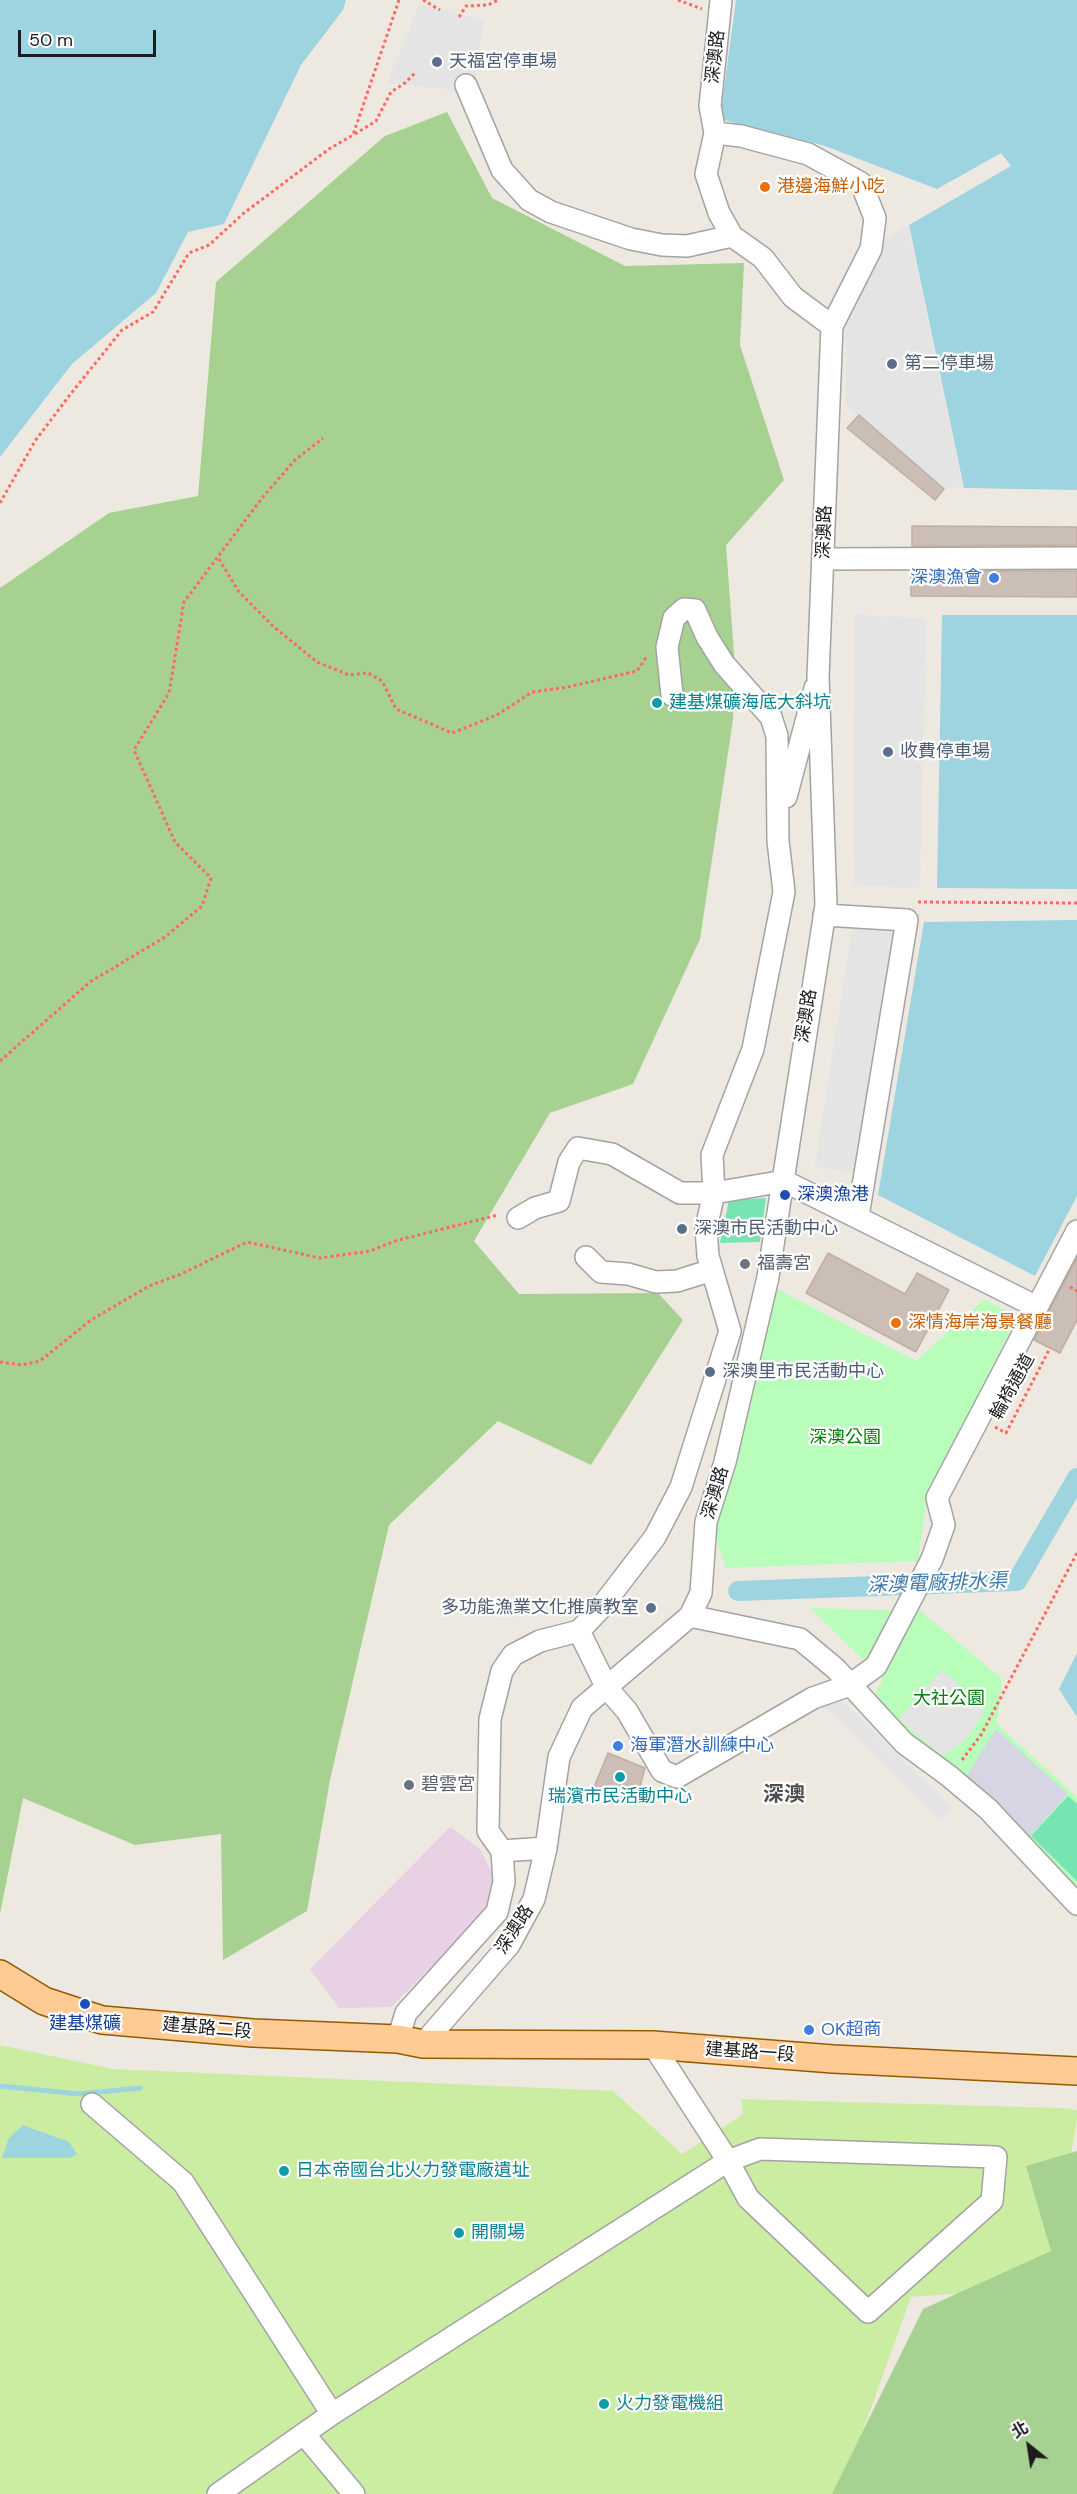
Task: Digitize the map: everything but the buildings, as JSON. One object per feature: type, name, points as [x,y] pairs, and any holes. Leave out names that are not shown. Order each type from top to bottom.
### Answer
[{"type":"main road","name":"建基路二段","points":[[0,1974],[44,2001],[102,2020],[253,2033],[411,2042]]},
{"type":"main road","name":"建基路一段","points":[[411,2042],[653,2045],[833,2059],[1077,2071]]},
{"type":"street","name":"深澳路","points":[[411,2042],[508,1945],[534,1899],[546,1848],[559,1757],[582,1708],[690,1616],[701,1593],[706,1522],[725,1462],[768,1277],[784,1181],[785,1157],[824,915],[822,720],[818,677],[832,326],[871,249],[875,218],[861,183],[807,154],[741,136],[716,133],[710,106],[721,0]]},
{"type":"street","points":[[466,85],[502,170],[529,200],[551,212],[631,239],[662,245],[687,246],[732,236]]},
{"type":"street","points":[[716,133],[706,174],[719,213],[732,236],[764,258],[793,297],[832,326]]},
{"type":"street","points":[[824,559],[1077,558]]},
{"type":"street","points":[[411,2042],[406,2013],[497,1912],[504,1882],[502,1851],[488,1831],[490,1719],[502,1671],[513,1655],[540,1641],[579,1631],[599,1610],[655,1538],[681,1487],[730,1331],[712,1270],[706,1228],[714,1194],[712,1155],[753,1049],[784,892],[778,841],[777,736],[771,717],[724,664],[707,637],[695,610],[684,609],[674,618],[667,646],[672,695]]},
{"type":"street","points":[[779,823],[818,677]]},
{"type":"street","points":[[824,915],[907,920],[858,1216]]},
{"type":"street","points":[[518,1218],[536,1208],[559,1201],[569,1162],[578,1148],[612,1154],[680,1193],[714,1194],[784,1181],[1037,1307]]},
{"type":"street","points":[[579,1631],[607,1688],[627,1711],[662,1771],[677,1777],[813,1698],[850,1685],[876,1666],[899,1627],[932,1559],[944,1525],[937,1498],[1077,1232]]},
{"type":"street","points":[[586,1257],[601,1272],[628,1274],[656,1282],[677,1281],[712,1270]]},
{"type":"street","points":[[690,1616],[800,1640],[836,1669],[904,1743],[950,1776],[988,1809],[1077,1904]]},
{"type":"street","points":[[502,1851],[546,1848]]},
{"type":"street","points":[[218,2494],[332,2414],[728,2161],[760,2149],[996,2157],[992,2201],[868,2312],[748,2198],[728,2161],[653,2045]]},
{"type":"street","points":[[92,2104],[183,2182],[332,2414]]},
{"type":"street","points":[[304,2434],[354,2494]]},
{"type":"path","points":[[353,135],[399,0]]},
{"type":"path","points":[[423,0],[440,10]]},
{"type":"path","points":[[459,17],[466,6],[488,5],[498,0]]},
{"type":"path","points":[[0,502],[35,441],[69,396],[122,330],[153,312],[189,253],[209,245],[244,213],[329,149],[376,121],[391,92],[416,72]]},
{"type":"path","points":[[0,1061],[90,982],[165,937],[202,906],[211,878],[175,842],[134,750],[169,693],[184,602],[219,559],[262,498],[295,460],[323,438]]},
{"type":"path","points":[[219,559],[239,592],[274,627],[317,662],[349,675],[368,673],[382,681],[396,709],[452,733],[497,715],[532,692],[568,687],[637,671],[649,654]]},
{"type":"path","points":[[918,902],[1077,903]]},
{"type":"path","points":[[0,1362],[22,1365],[40,1361],[92,1320],[149,1286],[181,1274],[247,1242],[320,1258],[370,1251],[497,1215],[518,1218]]},
{"type":"path","points":[[1069,1286],[1077,1291]]},
{"type":"path","name":"輪椅通道","points":[[1000,1417],[995,1427],[1006,1433],[1050,1348]]},
{"type":"path","points":[[950,1776],[981,1735],[1077,1553]]},
{"type":"shaded area","name":"天福宮停車場","points":[[420,4],[484,21],[472,92],[387,83]]},
{"type":"shaded area","name":"第二停車場","points":[[908,225],[963,487],[944,489],[846,406],[846,321],[887,238]]},
{"type":"shaded area","name":"收費停車場","points":[[854,614],[926,619],[920,888],[853,885]]},
{"type":"shaded area","points":[[853,923],[902,924],[860,1174],[815,1167]]},
{"type":"shaded area","points":[[942,1670],[985,1708],[968,1738],[942,1756],[899,1719]]},
{"type":"shaded area","points":[[834,1693],[953,1809],[941,1821],[822,1705]]},
{"type":"shaded area","points":[[996,1729],[1068,1794],[1028,1838],[965,1778]]},
{"type":"shaded area","points":[[450,1827],[480,1849],[497,1882],[492,1906],[391,2007],[339,2008],[310,1969]]},
{"type":"green space","points":[[447,112],[492,198],[625,266],[744,263],[740,345],[784,480],[726,545],[735,667],[733,720],[700,939],[633,1084],[550,1113],[474,1241],[519,1294],[658,1293],[683,1320],[591,1465],[498,1421],[389,1525],[330,1780],[307,1911],[223,1960],[221,1834],[135,1845],[23,1798],[0,1914],[0,588],[109,513],[198,496],[216,282],[385,136]]},
{"type":"green space","points":[[766,1198],[760,1242],[720,1243],[729,1200]]},
{"type":"green space","name":"深澳公園","points":[[775,1288],[916,1361],[984,1299],[1017,1317],[927,1498],[918,1561],[726,1568],[713,1530],[749,1412]]},
{"type":"green space","name":"大社公園","points":[[810,1608],[921,1611],[1002,1679],[997,1724],[1077,1797],[1077,1889],[874,1698],[883,1679]]},
{"type":"green space","points":[[1068,1796],[1077,1804],[1077,1881],[1031,1836]]},
{"type":"green space","points":[[0,2045],[113,2069],[613,2091],[682,2154],[743,2114],[741,2099],[1063,2108],[1077,2110],[1077,2119],[1048,2287],[911,2297],[840,2494],[0,2494]]},
{"type":"green space","points":[[1077,2151],[1077,2494],[832,2494],[923,2309],[1051,2251],[1026,2166]]},
{"type":"water","points":[[0,0],[346,0],[343,10],[301,65],[224,224],[188,232],[156,293],[72,364],[0,457]]},
{"type":"water","points":[[736,0],[1077,0],[1077,490],[964,488],[909,225],[1011,166],[1001,153],[937,189],[825,146],[720,119]]},
{"type":"water","points":[[942,615],[1077,615],[1077,889],[937,888]]},
{"type":"water","name":"深澳漁港","points":[[1077,920],[1077,1196],[1035,1276],[878,1195],[924,922]]},
{"type":"water","points":[[1077,1653],[1077,1717],[1059,1689]]},
{"type":"water","points":[[23,2125],[69,2142],[77,2154],[70,2158],[2,2158],[9,2138]]},
{"type":"waterway","name":"深澳電廠排水渠","points":[[738,1591],[1017,1581],[1077,1478]]},
{"type":"waterway","name":"深澳電廠排水渠","points":[[0,2086],[79,2094],[140,2088]]},
{"type":"place","name":"天福宮停車場","points":[[437,62]]},
{"type":"place","name":"港邊海鮮小吃","points":[[765,187]]},
{"type":"place","name":"第二停車場","points":[[892,364]]},
{"type":"place","name":"深澳漁會","points":[[994,578]]},
{"type":"place","name":"建基煤礦海底大斜坑","points":[[657,703]]},
{"type":"place","name":"收費停車場","points":[[888,752]]},
{"type":"place","name":"深澳漁港","points":[[785,1195]]},
{"type":"place","name":"深澳市民活動中心","points":[[682,1229]]},
{"type":"place","name":"福壽宮","points":[[745,1264]]},
{"type":"place","name":"深情海岸海景餐廳","points":[[896,1323]]},
{"type":"place","name":"深澳里市民活動中心","points":[[710,1372]]},
{"type":"place","name":"多功能漁業文化推廣教室","points":[[651,1608]]},
{"type":"place","name":"海軍潛水訓練中心","points":[[618,1746]]},
{"type":"place","name":"瑞濱市民活動中心","points":[[620,1777]]},
{"type":"place","name":"碧雲宮","points":[[409,1785]]},
{"type":"place","name":"建基煤礦","points":[[85,2004]]},
{"type":"place","name":"OK超商","points":[[809,2030]]},
{"type":"place","name":"日本帝國台北火力發電廠遺址","points":[[284,2171]]},
{"type":"place","name":"開關場","points":[[459,2233]]},
{"type":"place","name":"火力發電機組","points":[[604,2404]]},
{"type":"district","name":"深澳","points":[[784,1795]]}]
